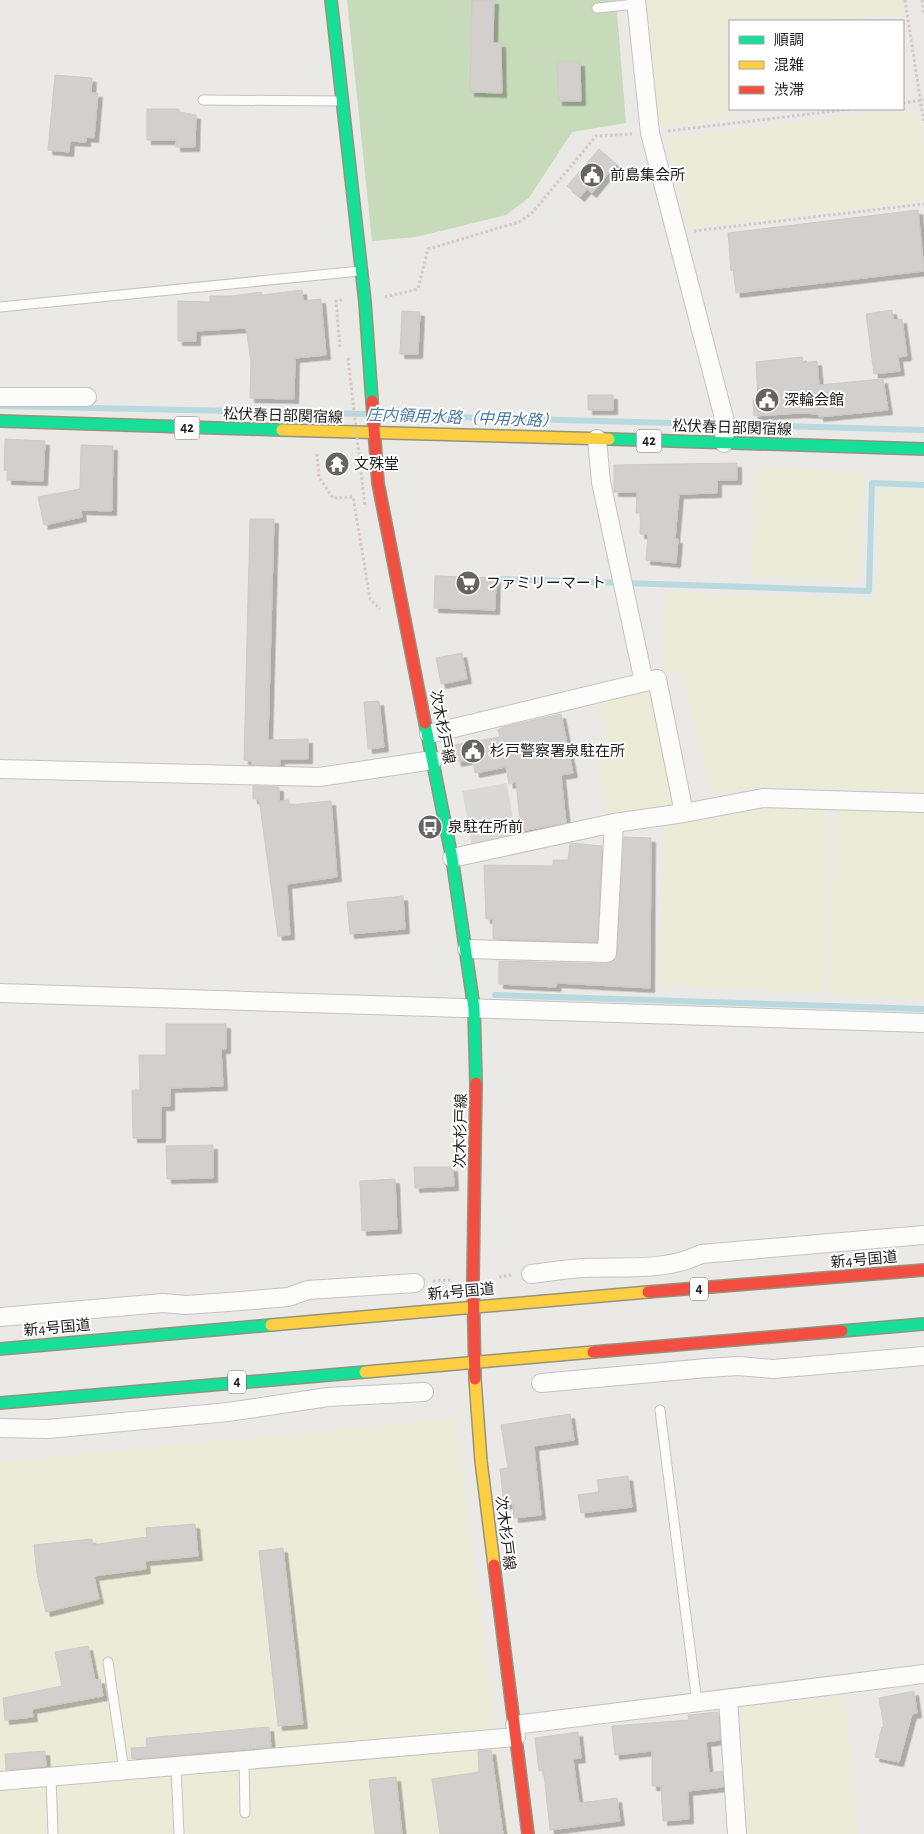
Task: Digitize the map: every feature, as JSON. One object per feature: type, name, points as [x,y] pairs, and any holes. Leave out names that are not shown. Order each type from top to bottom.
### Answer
[{"type":"main road","name":"次木杉戸線","points":[[331,0],[362,271],[378,482],[452,858],[467,949],[474,1008],[477,1116],[473,1307],[474,1362],[481,1461],[528,1834]]},
{"type":"main road","name":"松伏春日部関宿線","points":[[0,421],[374,434],[924,449]]},
{"type":"main road","name":"新4号国道","points":[[0,1349],[473,1307],[924,1270]]},
{"type":"main road","name":"4","points":[[0,1402],[924,1324]]},
{"type":"street","points":[[636,2],[650,133],[725,422],[724,443]]},
{"type":"street","points":[[0,397],[87,397]]},
{"type":"street","points":[[597,439],[601,482],[644,682]]},
{"type":"street","points":[[429,734],[657,680],[684,813]]},
{"type":"street","points":[[0,769],[319,777],[433,760]]},
{"type":"street","points":[[452,858],[614,823],[684,813],[763,798],[924,803]]},
{"type":"street","points":[[467,949],[607,953],[614,823]]},
{"type":"street","points":[[0,993],[924,1023]]},
{"type":"street","points":[[531,1274],[584,1268],[636,1267],[686,1262],[701,1254],[924,1235]]},
{"type":"street","points":[[636,1267],[638,1294]]},
{"type":"street","points":[[0,1317],[163,1304],[186,1305],[241,1301],[288,1297],[308,1290],[415,1283]]},
{"type":"street","points":[[705,1343],[706,1368]]},
{"type":"street","points":[[541,1383],[706,1368],[738,1366],[773,1369],[924,1356]]},
{"type":"street","points":[[0,1428],[48,1429],[228,1412],[328,1397],[424,1392]]},
{"type":"street","points":[[0,1781],[244,1760],[516,1731],[697,1704],[924,1674]]},
{"type":"street","points":[[728,1700],[737,1834]]},
{"type":"lane","points":[[597,8],[636,2]]},
{"type":"lane","points":[[204,100],[342,101]]},
{"type":"lane","points":[[0,307],[362,271]]},
{"type":"lane","points":[[660,1410],[697,1704]]},
{"type":"lane","points":[[108,1662],[124,1770]]},
{"type":"lane","points":[[244,1760],[245,1813]]},
{"type":"lane","points":[[176,1766],[179,1834]]},
{"type":"lane","points":[[51,1776],[53,1834]]},
{"type":"path","points":[[905,0],[922,100],[924,123]]},
{"type":"path","points":[[922,0],[924,14]]},
{"type":"path","points":[[904,102],[922,100]]},
{"type":"path","points":[[365,302],[418,289],[428,249],[519,222],[532,213],[596,136],[650,133],[843,110]]},
{"type":"path","points":[[676,232],[924,204]]},
{"type":"path","points":[[348,358],[365,507]]},
{"type":"path","points":[[317,451],[319,477],[333,498],[353,497],[370,599],[386,616],[408,632]]},
{"type":"path","points":[[370,599],[374,595]]},
{"type":"shaded area","points":[[507,783],[516,837],[472,846],[462,791]]},
{"type":"green space","points":[[347,0],[616,0],[626,123],[572,132],[529,198],[506,215],[416,237],[372,241]]},
{"type":"green space","points":[[645,0],[902,0],[904,14],[836,20],[729,20],[729,31],[724,31],[729,75],[729,110],[733,110],[734,117],[661,127],[658,123]]},
{"type":"green space","points":[[898,110],[920,117],[924,143],[924,201],[690,228],[666,138]]},
{"type":"green space","points":[[756,468],[865,471],[859,582],[751,576]]},
{"type":"green space","points":[[879,489],[924,490],[924,791],[759,786],[713,796],[681,672],[663,672],[665,592],[876,600]]},
{"type":"green space","points":[[649,687],[654,691],[677,797],[673,809],[608,818],[592,745],[607,739],[599,699]]},
{"type":"green space","points":[[764,809],[825,810],[829,824],[823,993],[659,985],[663,827]]},
{"type":"green space","points":[[836,810],[924,812],[924,998],[828,994]]},
{"type":"green space","points":[[455,1418],[509,1834],[0,1834],[0,1462]]},
{"type":"green space","points":[[845,1696],[858,1834],[748,1834],[740,1707]]},
{"type":"building","points":[[472,0],[494,0],[493,43],[501,43],[502,93],[470,92]]},
{"type":"building","points":[[557,62],[580,62],[581,101],[558,101]]},
{"type":"building","points":[[55,75],[92,78],[91,93],[98,93],[94,138],[86,137],[86,142],[70,141],[69,152],[48,150]]},
{"type":"building","points":[[147,109],[179,109],[179,112],[196,115],[195,147],[176,147],[176,140],[147,140]]},
{"type":"building","points":[[599,149],[616,164],[592,193],[587,189],[580,197],[567,186]]},
{"type":"building","points":[[918,210],[924,271],[736,293],[733,270],[731,271],[728,233]]},
{"type":"building","points":[[302,290],[303,301],[321,299],[326,355],[295,358],[294,399],[250,398],[251,362],[246,328],[196,331],[196,341],[178,341],[178,301],[210,302],[210,296],[232,296],[261,292],[262,295]]},
{"type":"building","points":[[892,310],[893,320],[902,319],[907,356],[898,357],[900,371],[874,374],[866,314]]},
{"type":"building","points":[[402,311],[420,312],[418,354],[400,354]]},
{"type":"building","points":[[802,357],[803,363],[817,361],[819,385],[883,379],[888,410],[819,417],[819,414],[800,413],[754,416],[753,400],[758,400],[756,362]]},
{"type":"building","points":[[588,395],[613,395],[613,410],[588,410]]},
{"type":"building","points":[[5,439],[45,441],[43,481],[7,480],[7,471],[4,470]]},
{"type":"building","points":[[81,445],[113,446],[112,511],[81,510],[82,517],[44,525],[38,497],[80,489]]},
{"type":"building","points":[[737,463],[737,480],[717,480],[717,493],[679,494],[675,539],[678,539],[676,563],[646,560],[648,534],[640,534],[641,513],[636,513],[637,492],[614,492],[614,465]]},
{"type":"building","points":[[250,519],[274,519],[268,740],[308,739],[308,759],[280,759],[280,765],[252,765],[252,761],[244,760]]},
{"type":"building","points":[[435,576],[496,578],[495,610],[434,608]]},
{"type":"building","points":[[462,653],[467,679],[441,684],[436,658]]},
{"type":"building","points":[[379,701],[384,747],[368,749],[364,702]]},
{"type":"building","points":[[561,714],[573,773],[561,775],[566,823],[521,831],[516,782],[509,784],[506,767],[475,773],[473,759],[457,762],[454,745],[500,737],[498,730],[503,727]]},
{"type":"building","points":[[253,786],[279,787],[279,801],[289,800],[289,805],[331,801],[337,877],[287,884],[290,935],[278,936],[259,799],[253,799]]},
{"type":"building","points":[[624,837],[651,838],[650,988],[557,983],[556,987],[499,984],[499,961],[607,964],[616,959]]},
{"type":"building","points":[[570,843],[602,846],[597,942],[493,939],[493,919],[486,919],[484,865],[553,866],[553,860],[568,860]]},
{"type":"building","points":[[403,896],[405,929],[350,934],[347,902]]},
{"type":"building","points":[[166,1024],[226,1024],[226,1049],[221,1049],[223,1086],[170,1088],[170,1106],[161,1106],[161,1138],[133,1138],[132,1090],[140,1090],[139,1055],[166,1055]]},
{"type":"building","points":[[213,1145],[213,1178],[167,1179],[166,1146]]},
{"type":"building","points":[[414,1167],[453,1167],[454,1186],[415,1188]]},
{"type":"building","points":[[395,1179],[397,1229],[362,1231],[360,1181]]},
{"type":"building","points":[[570,1414],[574,1440],[534,1446],[541,1515],[514,1518],[513,1504],[504,1505],[500,1469],[508,1468],[501,1425]]},
{"type":"building","points":[[628,1476],[632,1507],[581,1513],[578,1495],[599,1492],[597,1480]]},
{"type":"building","points":[[195,1524],[198,1556],[145,1561],[146,1569],[94,1576],[99,1599],[46,1612],[37,1574],[34,1545],[92,1539],[92,1545],[147,1537],[146,1528]]},
{"type":"building","points":[[283,1548],[303,1724],[278,1726],[259,1551]]},
{"type":"building","points":[[88,1646],[95,1680],[100,1679],[103,1696],[32,1709],[33,1717],[5,1720],[3,1698],[62,1686],[55,1652]]},
{"type":"building","points":[[914,1691],[917,1713],[912,1714],[899,1762],[875,1757],[882,1727],[884,1727],[879,1698]]},
{"type":"building","points":[[718,1712],[720,1740],[706,1742],[709,1773],[722,1771],[723,1787],[688,1791],[689,1819],[663,1821],[661,1786],[652,1786],[652,1751],[615,1755],[612,1726],[689,1720],[688,1715]]},
{"type":"building","points":[[269,1727],[271,1747],[132,1759],[131,1748],[147,1747],[146,1738]]},
{"type":"building","points":[[578,1732],[581,1758],[573,1759],[579,1803],[617,1798],[620,1821],[550,1830],[544,1774],[543,1770],[539,1771],[535,1738]]},
{"type":"building","points":[[491,1750],[503,1834],[440,1834],[432,1779],[479,1772],[478,1751]]},
{"type":"building","points":[[45,1751],[46,1766],[6,1770],[5,1754]]},
{"type":"building","points":[[396,1777],[402,1834],[375,1834],[369,1780]]},
{"type":"waterway","name":"庄内領用水路（中用水路）","points":[[0,406],[369,414]]},
{"type":"waterway","name":"庄内領用水路（中用水路）","points":[[379,415],[924,430]]},
{"type":"waterway","points":[[499,579],[869,591],[872,483],[924,485]]},
{"type":"waterway","points":[[495,995],[924,1009]]},
{"type":"traffic: fast","points":[[331,0],[365,302],[372,401]]},
{"type":"traffic: fast","points":[[0,421],[282,430]]},
{"type":"traffic: fast","points":[[609,439],[924,449]]},
{"type":"traffic: fast","points":[[425,723],[452,858],[474,1008],[476,1083]]},
{"type":"traffic: fast","points":[[842,1331],[924,1324]]},
{"type":"traffic: fast","points":[[0,1349],[271,1325]]},
{"type":"traffic: fast","points":[[0,1403],[365,1372]]},
{"type":"traffic: slow","points":[[282,430],[609,439]]},
{"type":"traffic: slow","points":[[271,1325],[648,1292]]},
{"type":"traffic: slow","points":[[365,1372],[593,1352]]},
{"type":"traffic: slow","points":[[475,1379],[481,1461],[494,1565]]},
{"type":"traffic: jam","points":[[372,401],[378,483],[425,723]]},
{"type":"traffic: jam","points":[[475,1379],[473,1278],[476,1083]]},
{"type":"traffic: jam","points":[[648,1292],[924,1270]]},
{"type":"traffic: jam","points":[[593,1352],[842,1331]]},
{"type":"traffic: jam","points":[[494,1565],[528,1834]]},
{"type":"place","name":"前島集会所","points":[[592,175]]},
{"type":"place","name":"深輪会館","points":[[767,400]]},
{"type":"place","name":"文殊堂","points":[[337,464]]},
{"type":"place","name":"ファミリーマート","points":[[468,583]]},
{"type":"place","name":"杉戸警察署泉駐在所","points":[[473,751]]},
{"type":"place","name":"泉駐在所前","points":[[430,827]]}]
